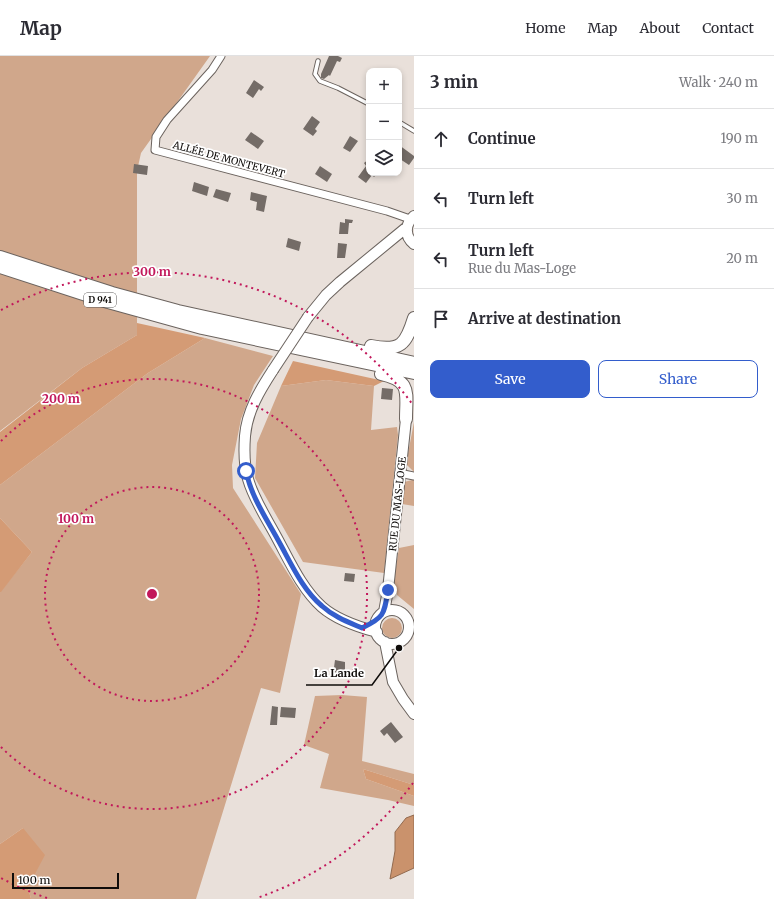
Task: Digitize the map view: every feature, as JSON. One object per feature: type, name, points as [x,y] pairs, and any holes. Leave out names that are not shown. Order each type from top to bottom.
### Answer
[{"type":"highway","name":"D 941","points":[[0,257],[112,293],[178,311],[414,362]]},
{"type":"highway","name":"D 941","points":[[0,267],[108,302],[202,328],[414,373]]},
{"type":"highway","points":[[221,321],[264,325],[380,348],[394,348],[405,342],[414,318]]},
{"type":"highway","points":[[319,353],[342,364],[398,379],[403,383],[406,392],[406,419]]},
{"type":"highway","points":[[406,419],[414,400]]},
{"type":"main road","points":[[377,632],[362,628],[332,614],[311,595],[288,558],[254,496],[246,471],[245,436],[256,398],[308,317],[326,295],[386,243],[394,238],[410,221]]},
{"type":"main road","points":[[410,221],[408,236],[413,243]]},
{"type":"main road","points":[[394,238],[413,243]]},
{"type":"main road","name":"RUE DU MAS-LOGE","points":[[384,612],[388,590],[399,473],[406,419]]},
{"type":"main road","name":"RUE DU MAS-LOGE","points":[[388,590],[397,611]]},
{"type":"main road","points":[[362,628],[377,621],[384,612],[390,610],[402,613],[406,618],[409,627],[408,633],[405,638],[397,643],[385,642],[380,638],[377,632],[377,621]]},
{"type":"main road","points":[[385,642],[390,671],[396,688],[414,714]]},
{"type":"main road","points":[[390,671],[397,643]]},
{"type":"street","name":"ALLÉE DE MONTEVERT","points":[[221,56],[212,70],[167,120],[156,137],[155,150],[387,211],[410,221]]},
{"type":"street","points":[[399,473],[414,476]]},
{"type":"lane","points":[[318,61],[315,74],[320,81],[338,88],[366,102]]},
{"type":"lane","points":[[402,124],[414,131]]},
{"type":"shaded area","points":[[0,56],[210,56],[141,153],[137,171],[137,335],[82,368],[0,431]]},
{"type":"shaded area","points":[[137,323],[205,338],[148,373],[0,485],[0,432],[82,368],[137,335]]},
{"type":"shaded area","points":[[205,338],[273,356],[254,385],[241,419],[232,465],[233,488],[301,594],[280,693],[261,688],[196,899],[31,899],[28,887],[23,828],[0,844],[0,592],[32,552],[0,518],[0,485],[148,373]]},
{"type":"shaded area","points":[[293,361],[384,381],[374,386],[326,380],[281,386]]},
{"type":"shaded area","points":[[326,380],[374,386],[371,430],[397,427],[398,435],[384,573],[303,562],[255,478],[257,443],[281,386]]},
{"type":"shaded area","points":[[414,422],[414,472],[406,464]]},
{"type":"shaded area","points":[[414,480],[414,506],[402,504],[404,482]]},
{"type":"shaded area","points":[[0,518],[32,552],[1,592],[0,592]]},
{"type":"shaded area","points":[[414,545],[414,609],[397,595],[394,579],[399,548]]},
{"type":"shaded area","points":[[388,618],[396,618],[402,624],[402,632],[396,638],[388,638],[382,632],[382,624]]},
{"type":"shaded area","points":[[342,695],[367,697],[362,761],[414,774],[414,785],[363,769],[366,779],[414,796],[414,806],[320,788],[329,754],[304,745],[315,696]]},
{"type":"shaded area","points":[[363,769],[414,785],[414,796],[366,779]]},
{"type":"shaded area","points":[[414,815],[414,868],[390,879],[395,851],[395,832],[406,818]]},
{"type":"shaded area","points":[[23,828],[45,855],[28,887],[31,899],[0,899],[0,844]]},
{"type":"building","points":[[329,56],[338,56],[342,58],[340,62],[337,61],[330,76],[329,75],[324,79],[321,78],[321,74]]},
{"type":"building","points":[[254,80],[264,87],[261,91],[259,89],[253,98],[246,93]]},
{"type":"building","points":[[312,116],[320,122],[315,129],[317,131],[313,136],[303,129]]},
{"type":"building","points":[[251,132],[264,141],[258,149],[245,140]]},
{"type":"building","points":[[350,136],[358,141],[350,152],[343,148]]},
{"type":"building","points":[[402,147],[414,156],[409,165],[402,160]]},
{"type":"building","points":[[134,164],[148,166],[147,175],[133,173]]},
{"type":"building","points":[[320,166],[332,174],[327,182],[315,174]]},
{"type":"building","points":[[366,166],[366,176],[371,176],[366,183],[358,177]]},
{"type":"building","points":[[194,182],[209,187],[207,196],[192,191]]},
{"type":"building","points":[[216,189],[231,193],[228,202],[213,197]]},
{"type":"building","points":[[251,192],[267,196],[264,212],[256,210],[257,202],[250,200]]},
{"type":"building","points":[[345,219],[353,220],[352,223],[349,223],[348,234],[339,234],[340,222],[345,223]]},
{"type":"building","points":[[288,238],[301,242],[299,251],[286,247]]},
{"type":"building","points":[[338,243],[347,244],[345,258],[337,258]]},
{"type":"building","points":[[382,388],[393,389],[392,400],[381,399]]},
{"type":"building","points":[[345,573],[355,574],[354,582],[344,581]]},
{"type":"building","points":[[335,660],[345,662],[345,677],[333,675]]},
{"type":"building","points":[[272,706],[278,707],[277,725],[270,725]]},
{"type":"building","points":[[281,707],[296,708],[295,718],[280,717]]},
{"type":"building","points":[[391,722],[403,737],[395,743],[387,733],[384,736],[380,731]]},
{"type":"place","name":"La Lande","points":[[399,648]]},
{"type":"route","points":[[246,471],[254,496],[288,558],[311,595],[322,606],[332,614],[362,628],[377,621],[384,612],[388,590]]}]
